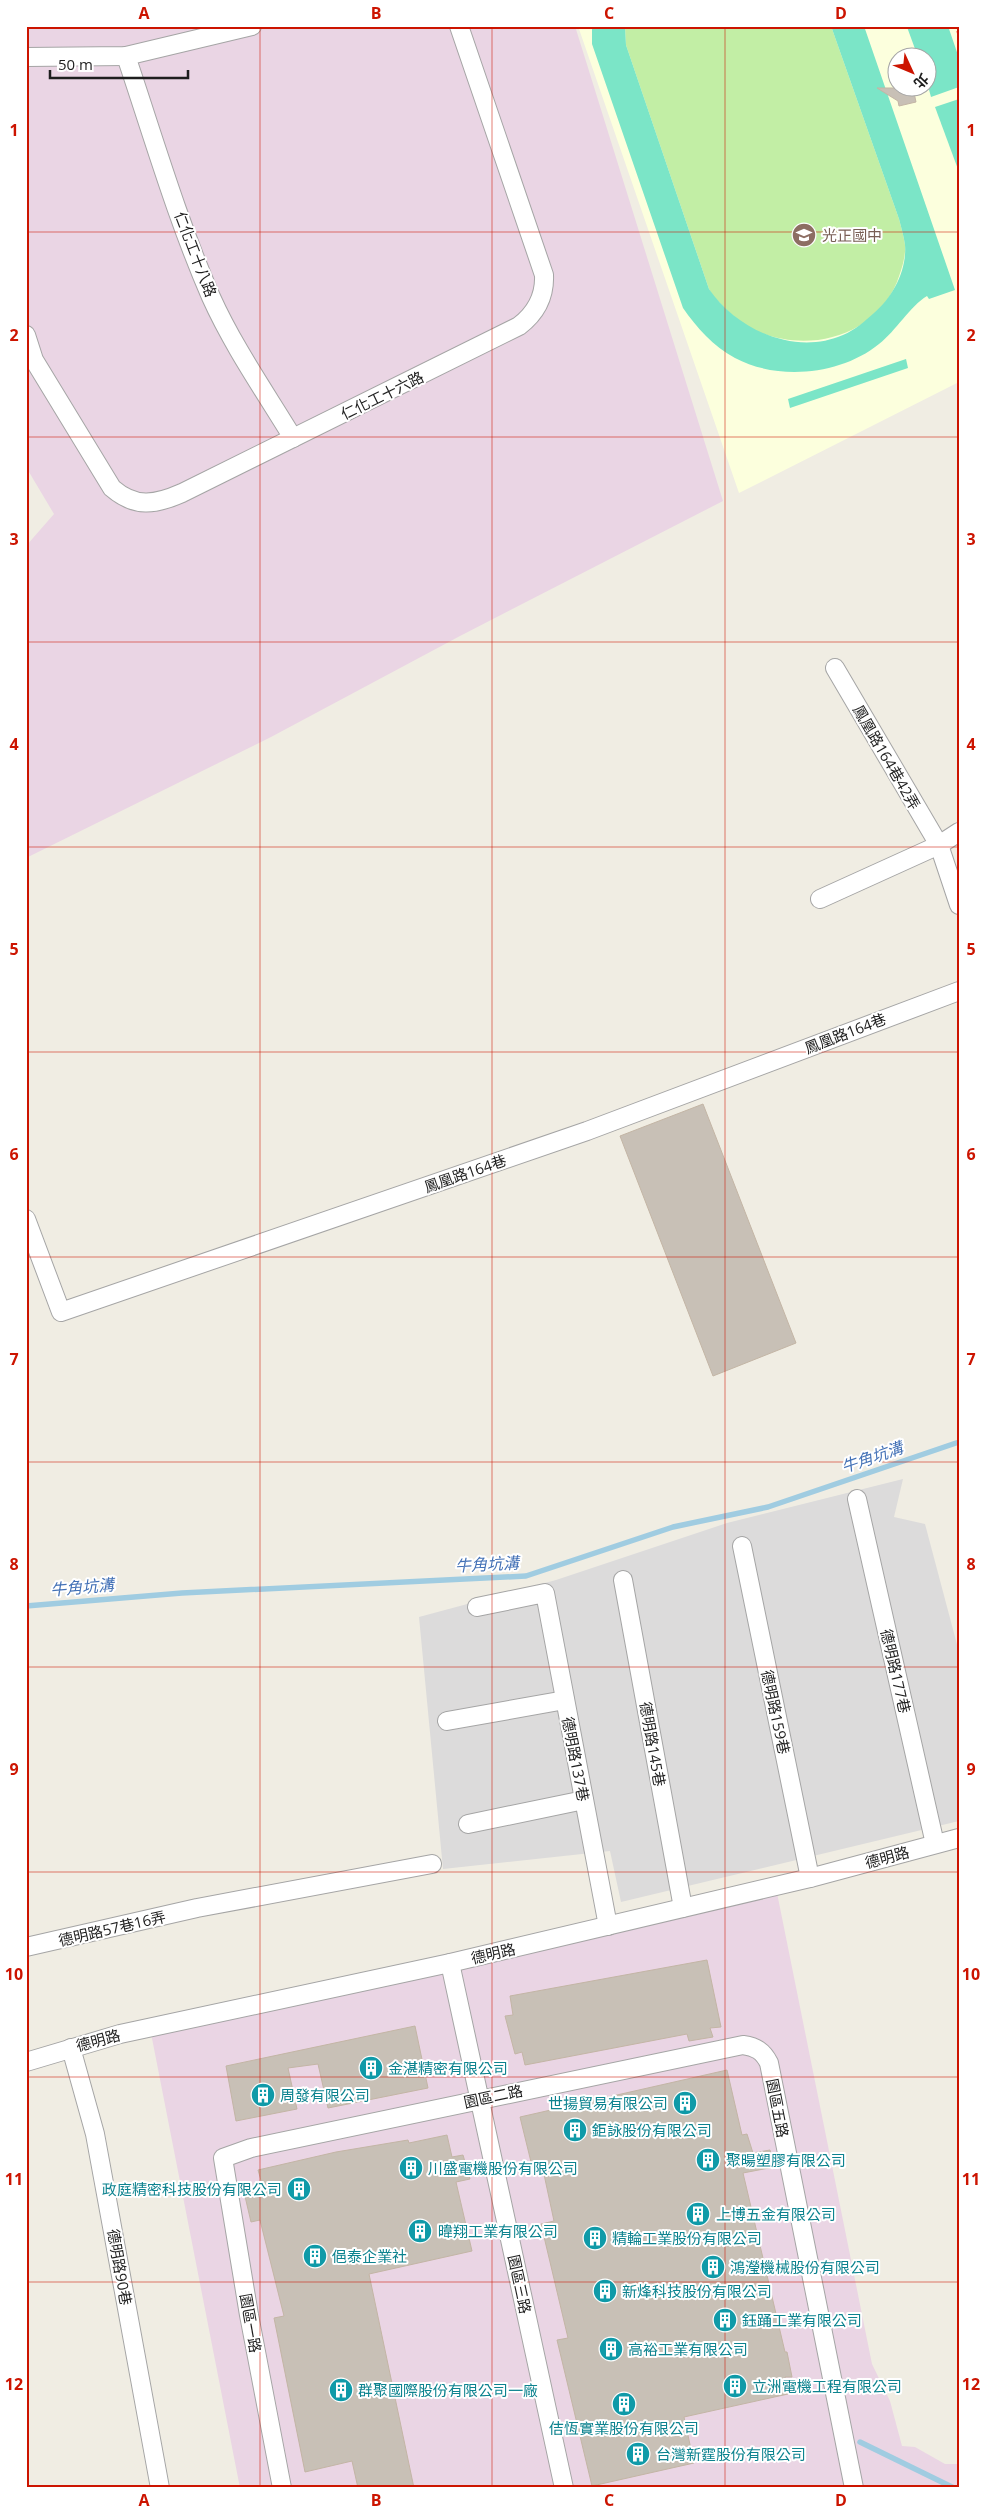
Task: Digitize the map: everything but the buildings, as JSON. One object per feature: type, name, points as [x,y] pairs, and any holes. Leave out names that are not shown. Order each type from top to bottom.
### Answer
[{"type":"street","points":[[26,57],[126,56],[252,26]]},
{"type":"street","name":"仁化工十六路","points":[[26,334],[30,363],[112,488],[131,501],[153,503],[167,499],[508,333],[530,318],[539,304],[544,284],[540,258],[459,26]]},
{"type":"street","name":"仁化工十八路","points":[[126,56],[195,258],[212,298],[232,337],[293,438]]},
{"type":"street","name":"鳳凰路164巷42弄","points":[[836,668],[939,846]]},
{"type":"street","points":[[820,899],[939,846],[959,832]]},
{"type":"street","points":[[939,846],[959,905]]},
{"type":"street","name":"鳳凰路164巷","points":[[26,1219],[61,1312],[587,1130],[959,991]]},
{"type":"street","name":"德明路177巷","points":[[857,1499],[935,1844]]},
{"type":"street","name":"德明路159巷","points":[[742,1546],[810,1878]]},
{"type":"street","name":"德明路145巷","points":[[623,1580],[683,1908]]},
{"type":"street","name":"德明路137巷","points":[[477,1607],[545,1593],[608,1926]]},
{"type":"street","points":[[447,1721],[565,1700]]},
{"type":"street","points":[[468,1824],[584,1800]]},
{"type":"street","name":"德明路","points":[[26,2062],[120,2034],[450,1963],[810,1878],[959,1838]]},
{"type":"street","name":"德明路57巷16弄","points":[[26,1948],[197,1908],[432,1864]]},
{"type":"street","name":"園區三路","points":[[450,1963],[564,2488]]},
{"type":"street","name":"園區二路","points":[[223,2158],[251,2148],[743,2045],[753,2047],[764,2054]]},
{"type":"street","name":"德明路90巷","points":[[71,2048],[95,2134],[160,2488]]},
{"type":"street","name":"園區五路","points":[[764,2054],[772,2075],[854,2488]]},
{"type":"street","name":"園區一路","points":[[223,2158],[248,2315],[282,2488]]},
{"type":"path","points":[[956,26],[959,35]]},
{"type":"shaded area","points":[[26,26],[575,26],[723,501],[460,636],[271,737],[26,858],[26,546],[54,514],[26,467]]},
{"type":"shaded area","name":"光正國中","points":[[578,26],[959,26],[959,382],[739,493]]},
{"type":"shaded area","points":[[903,1479],[894,1517],[925,1524],[959,1652],[959,1821],[621,1902],[610,1851],[443,1869],[419,1617],[556,1580],[727,1523]]},
{"type":"shaded area","points":[[775,1883],[872,2364],[890,2401],[902,2446],[915,2447],[945,2464],[959,2464],[959,2488],[240,2488],[149,2023],[485,1945]]},
{"type":"green space","points":[[592,26],[625,26],[626,45],[709,289],[721,304],[735,316],[751,327],[768,335],[806,342],[825,341],[852,331],[881,307],[893,291],[904,264],[905,245],[899,219],[831,26],[864,26],[955,290],[929,299],[927,296],[879,344],[847,362],[828,368],[789,372],[770,370],[735,358],[720,348],[700,329],[683,308],[592,44]]},
{"type":"green space","points":[[625,26],[831,26],[899,219],[905,245],[902,269],[897,282],[886,301],[872,316],[855,328],[836,336],[816,340],[795,340],[774,337],[748,327],[732,315],[713,296],[626,45]]},
{"type":"green space","points":[[948,26],[959,58],[959,87],[938,94],[938,48],[915,48],[907,27]]},
{"type":"green space","points":[[959,99],[959,172],[935,107]]},
{"type":"green space","points":[[906,359],[908,368],[790,408],[788,399]]},
{"type":"waterway","name":"牛角坑溝","points":[[26,1606],[182,1593],[526,1576],[673,1527],[768,1507],[959,1442]]},
{"type":"waterway","points":[[860,2442],[954,2488]]},
{"type":"place","name":"光正國中","points":[[804,235]]},
{"type":"place","name":"金湛精密有限公司","points":[[371,2068]]},
{"type":"place","name":"周發有限公司","points":[[263,2095]]},
{"type":"place","name":"世揚貿易有限公司","points":[[685,2103]]},
{"type":"place","name":"鉅詠股份有限公司","points":[[575,2130]]},
{"type":"place","name":"聚暘塑膠有限公司","points":[[708,2160]]},
{"type":"place","name":"川盛電機股份有限公司","points":[[411,2168]]},
{"type":"place","name":"政庭精密科技股份有限公司","points":[[299,2189]]},
{"type":"place","name":"上博五金有限公司","points":[[698,2214]]},
{"type":"place","name":"暐翔工業有限公司","points":[[420,2231]]},
{"type":"place","name":"精輪工業股份有限公司","points":[[595,2238]]},
{"type":"place","name":"俋泰企業社","points":[[315,2256]]},
{"type":"place","name":"鴻瀅機械股份有限公司","points":[[713,2267]]},
{"type":"place","name":"新烽科技股份有限公司","points":[[605,2291]]},
{"type":"place","name":"鈺踊工業有限公司","points":[[725,2320]]},
{"type":"place","name":"高裕工業有限公司","points":[[611,2349]]},
{"type":"place","name":"立洲電機工程有限公司","points":[[735,2386]]},
{"type":"place","name":"群聚國際股份有限公司一廠","points":[[341,2390]]},
{"type":"place","name":"佶恆實業股份有限公司","points":[[624,2404]]},
{"type":"place","name":"台灣新霆股份有限公司","points":[[638,2454]]}]
